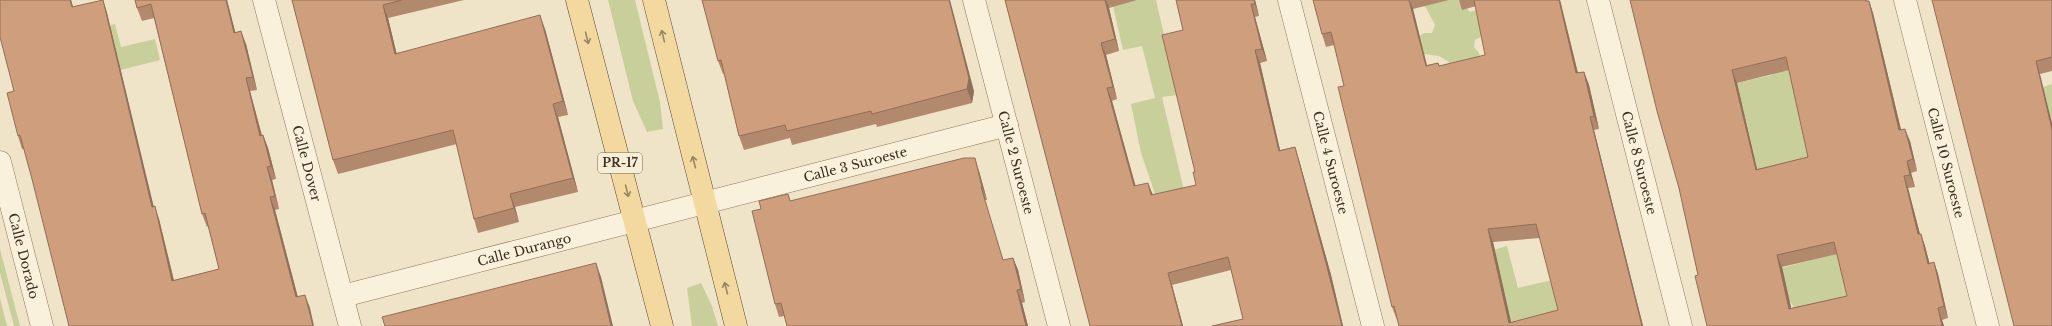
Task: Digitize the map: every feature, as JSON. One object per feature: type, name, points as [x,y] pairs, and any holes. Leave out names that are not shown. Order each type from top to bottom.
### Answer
[{"type":"main road","name":"PR-17","points":[[578,0],[662,326]]},
{"type":"main road","points":[[654,0],[736,326]]},
{"type":"street","name":"Calle Dover","points":[[264,0],[350,326]]},
{"type":"street","name":"Calle 2 Suroeste","points":[[974,0],[1059,326]]},
{"type":"street","name":"Calle 4 Suroeste","points":[[1289,0],[1373,326]]},
{"type":"street","name":"Calle 8 Suroeste","points":[[1598,0],[1681,326]]},
{"type":"street","name":"Calle 10 Suroeste","points":[[1905,0],[1988,326]]},
{"type":"street","name":"Calle 3 Suroeste","points":[[704,202],[1007,125]]},
{"type":"street","name":"Calle Dorado","points":[[0,162],[42,326]]},
{"type":"street","name":"Calle Durango","points":[[343,296],[704,202]]},
{"type":"green space","points":[[608,0],[635,0],[660,102],[663,129],[647,132],[633,101]]},
{"type":"green space","points":[[1135,0],[1156,0],[1178,95],[1162,97],[1191,220],[1155,194],[1141,153],[1131,104],[1155,98],[1142,46],[1123,50],[1113,6]]},
{"type":"green space","points":[[1443,0],[1460,0],[1470,12],[1483,8],[1485,35],[1475,40],[1474,47],[1479,53],[1481,61],[1447,71],[1449,62],[1439,56],[1424,54],[1420,36],[1424,33],[1432,33],[1435,25],[1426,8],[1422,4]]},
{"type":"green space","points":[[115,24],[121,47],[155,39],[160,60],[89,78],[76,35]]},
{"type":"green space","points":[[1786,48],[1863,294],[1795,309],[1789,300],[1782,268],[1819,258],[1753,183],[1750,137],[1737,83],[1772,75],[1768,52]]},
{"type":"green space","points":[[2052,84],[2052,124],[2043,87]]},
{"type":"green space","points":[[1507,246],[1518,288],[1552,280],[1563,324],[1554,326],[1497,326],[1480,254]]},
{"type":"green space","points":[[0,249],[20,326],[14,326],[0,273]]},
{"type":"green space","points":[[701,283],[712,306],[718,326],[692,326],[687,288]]},
{"type":"green space","points":[[0,298],[7,326],[0,326]]},
{"type":"building","points":[[0,0],[70,0],[72,7],[103,0],[152,207],[155,206],[172,281],[219,269],[205,213],[202,214],[151,4],[137,8],[135,0],[226,0],[234,33],[241,31],[253,77],[246,78],[260,136],[263,135],[271,166],[267,167],[275,196],[270,197],[296,297],[305,295],[313,326],[69,326],[32,179],[20,135],[18,136],[7,93],[14,91],[0,37]]},
{"type":"building","points":[[292,0],[402,0],[383,5],[395,54],[540,15],[563,101],[553,104],[573,178],[510,194],[514,208],[474,219],[453,130],[333,160]]},
{"type":"building","points":[[702,0],[949,0],[969,78],[967,89],[872,114],[871,111],[787,131],[785,125],[739,136],[721,60],[718,61]]},
{"type":"building","points":[[1005,0],[1105,0],[1115,39],[1101,43],[1113,87],[1107,88],[1134,186],[1148,183],[1151,195],[1196,185],[1193,172],[1195,172],[1162,35],[1183,30],[1176,0],[1254,0],[1255,4],[1251,4],[1262,49],[1255,50],[1279,151],[1295,147],[1342,326],[1212,326],[1243,319],[1228,257],[1168,273],[1182,326],[1090,326]]},
{"type":"building","points":[[1313,0],[1409,0],[1426,66],[1438,63],[1439,66],[1485,55],[1474,0],[1559,0],[1576,73],[1584,72],[1594,116],[1590,117],[1642,326],[1399,326],[1394,306],[1392,307],[1338,87],[1344,86],[1331,32],[1322,34]],"holes":[[[1536,224],[1558,310],[1509,323],[1488,229]]]},
{"type":"building","points":[[1630,0],[1869,1],[1899,130],[1905,129],[1913,159],[1907,161],[1910,175],[1904,176],[1918,234],[1921,234],[1928,264],[1934,262],[1944,306],[1938,308],[1942,326],[1707,326],[1695,276],[1698,275],[1679,188],[1657,111]],"holes":[[[1786,57],[1808,157],[1756,170],[1732,70]],[[1834,242],[1847,296],[1789,309],[1777,255]]]},
{"type":"building","points":[[1932,0],[2052,0],[2052,57],[2036,61],[2052,130],[2052,326],[2014,326]]},
{"type":"building","points":[[964,158],[975,158],[981,187],[1003,260],[1013,258],[1021,289],[1017,290],[1026,326],[787,326],[781,303],[775,304],[752,211],[761,209],[759,201],[788,194],[790,201]]},
{"type":"building","points":[[596,263],[611,326],[385,326],[382,317]]}]
